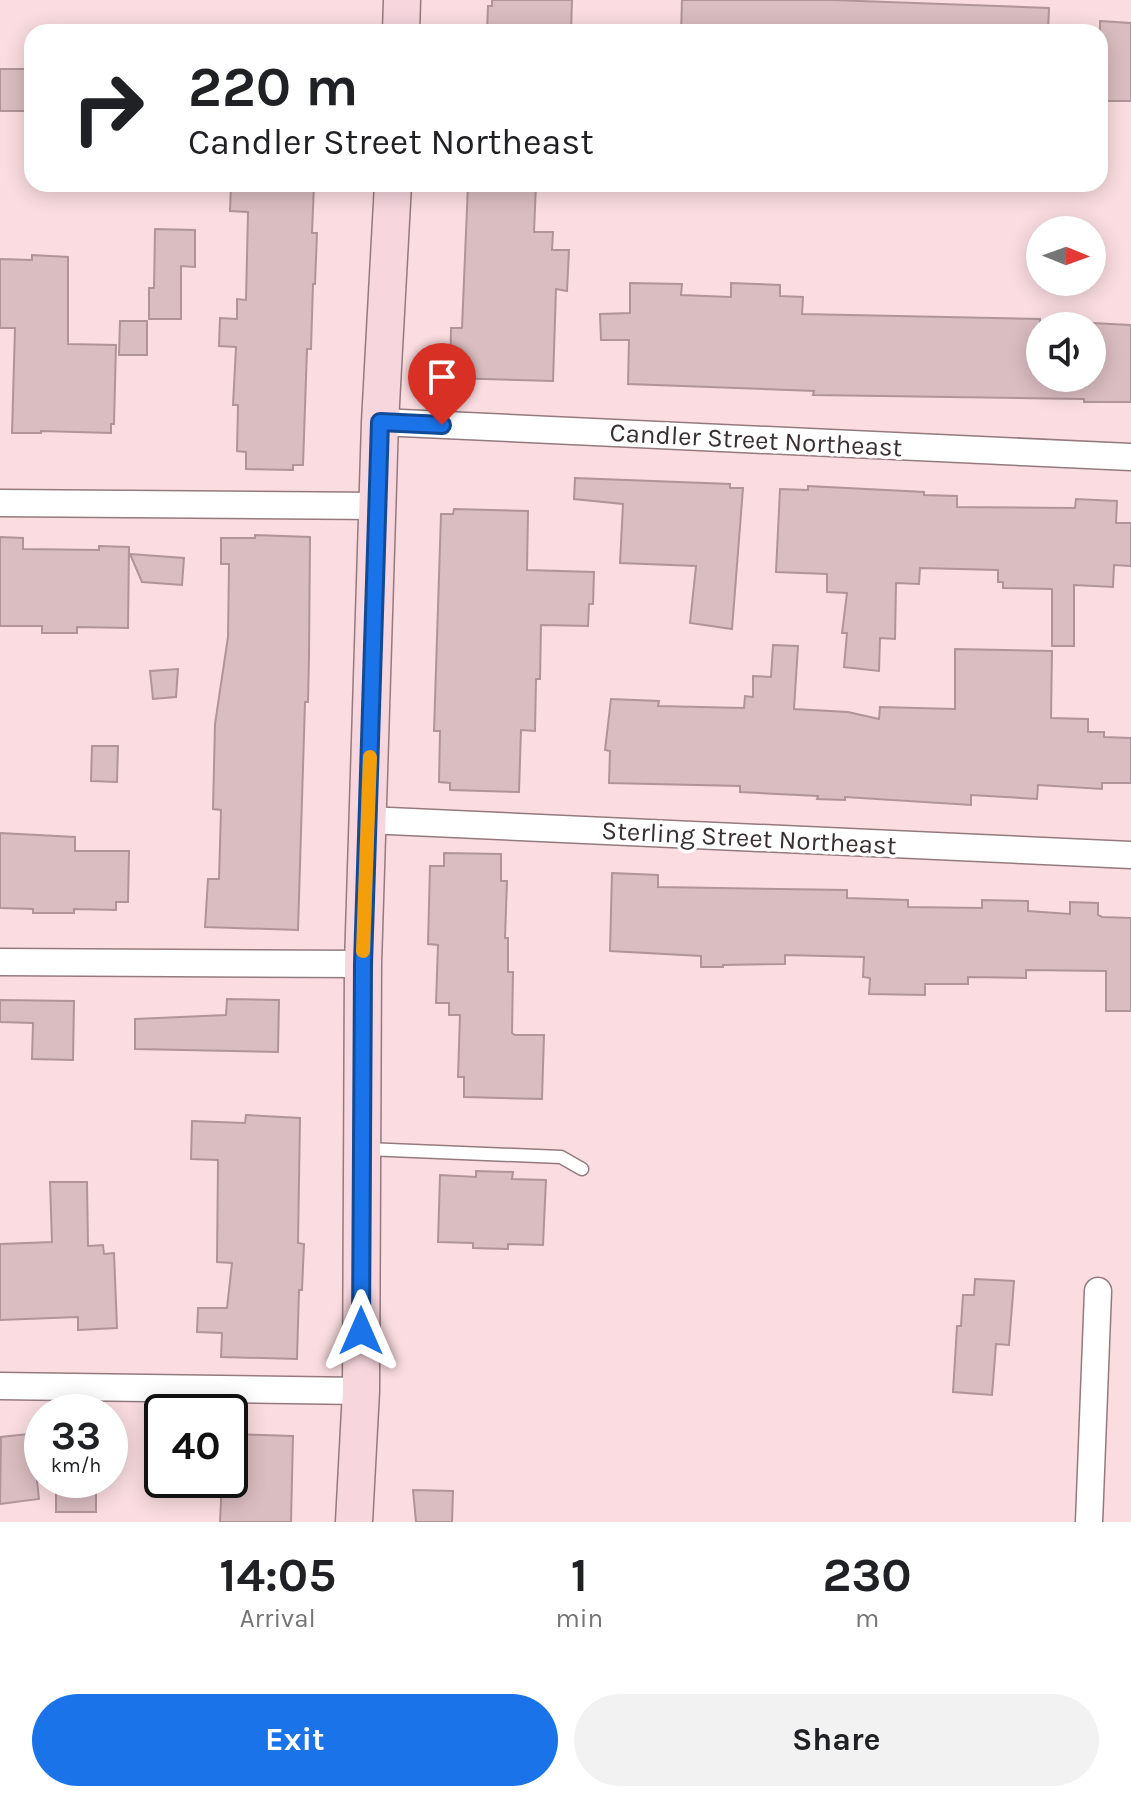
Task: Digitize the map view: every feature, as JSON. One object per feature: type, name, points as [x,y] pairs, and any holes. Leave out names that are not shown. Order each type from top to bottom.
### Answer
[{"type":"street","points":[[401,24],[402,0]]},
{"type":"street","points":[[354,1522],[361,1391],[363,964],[367,820],[380,422],[393,192]]},
{"type":"street","name":"Candler Street Northeast","points":[[380,422],[1131,457]]},
{"type":"street","points":[[0,503],[379,506]]},
{"type":"street","name":"Sterling Street Northeast","points":[[367,820],[1131,855]]},
{"type":"street","points":[[0,962],[363,964]]},
{"type":"street","points":[[1089,1522],[1098,1291]]},
{"type":"street","points":[[0,1386],[361,1391]]},
{"type":"lane","points":[[363,1149],[561,1157],[582,1169]]},
{"type":"building","points":[[492,0],[572,0],[571,24],[487,24],[488,6],[492,6]]},
{"type":"building","points":[[682,0],[833,0],[1049,8],[1048,24],[681,24]]},
{"type":"building","points":[[1100,21],[1131,23],[1131,101],[1108,101],[1108,24],[1100,24]]},
{"type":"building","points":[[0,69],[24,69],[24,111],[0,111]]},
{"type":"building","points":[[231,192],[314,192],[312,233],[317,233],[311,349],[307,349],[303,465],[293,465],[293,470],[246,469],[246,452],[237,451],[238,405],[233,405],[236,347],[219,346],[220,318],[237,319],[237,299],[246,300],[248,212],[230,211]]},
{"type":"building","points":[[468,192],[536,192],[534,232],[553,232],[552,250],[569,250],[567,291],[556,289],[553,381],[450,378],[451,328],[462,328]]},
{"type":"building","points":[[155,229],[195,230],[195,267],[181,266],[181,319],[149,319],[149,288],[154,288]]},
{"type":"building","points":[[32,255],[68,257],[68,344],[116,345],[114,424],[111,424],[111,433],[12,433],[15,328],[0,328],[0,259],[32,260]]},
{"type":"building","points":[[630,283],[682,284],[681,295],[731,297],[731,283],[780,285],[780,296],[803,297],[802,314],[1026,319],[1026,392],[1106,392],[1106,324],[1131,325],[1131,402],[813,395],[814,391],[628,384],[629,340],[601,340],[600,314],[630,313]]},
{"type":"building","points":[[120,321],[147,321],[147,355],[119,355]]},
{"type":"building","points":[[575,478],[730,484],[730,488],[743,488],[732,629],[690,623],[696,566],[620,563],[623,504],[574,499]]},
{"type":"building","points":[[808,486],[957,496],[957,507],[1075,508],[1076,499],[1117,501],[1116,523],[1131,523],[1131,566],[1114,565],[1113,587],[1074,585],[1074,646],[1052,646],[1052,589],[1003,588],[1003,582],[998,582],[998,570],[920,568],[919,584],[896,583],[895,639],[880,638],[879,671],[844,667],[847,633],[842,633],[847,593],[827,592],[827,574],[776,572],[780,489],[808,490]]},
{"type":"building","points":[[454,509],[528,511],[527,570],[594,572],[593,604],[589,604],[588,626],[541,625],[535,731],[521,730],[519,792],[450,790],[450,783],[439,782],[440,731],[434,731],[441,514],[453,514]]},
{"type":"building","points":[[255,535],[310,537],[308,702],[305,702],[298,930],[205,927],[208,879],[219,879],[221,810],[213,809],[215,724],[228,637],[229,564],[221,564],[221,538],[255,538]]},
{"type":"building","points":[[0,537],[23,538],[23,549],[99,550],[99,546],[129,547],[128,628],[77,627],[77,633],[42,633],[42,626],[0,626]]},
{"type":"building","points":[[130,554],[184,558],[182,585],[142,582]]},
{"type":"building","points":[[773,645],[798,646],[794,709],[848,712],[879,719],[880,707],[955,709],[955,649],[1052,651],[1051,718],[1088,719],[1088,732],[1104,732],[1104,737],[1131,738],[1131,783],[1102,783],[1102,789],[1038,785],[1037,799],[971,795],[971,805],[845,797],[845,800],[817,799],[818,796],[740,792],[740,786],[609,783],[610,751],[605,750],[611,699],[659,701],[658,706],[744,708],[745,696],[753,697],[753,676],[771,677]]},
{"type":"building","points":[[178,669],[176,697],[153,699],[150,671]]},
{"type":"building","points":[[92,746],[118,746],[117,782],[91,781]]},
{"type":"building","points":[[0,833],[75,837],[75,851],[129,851],[128,902],[116,902],[116,910],[74,909],[74,913],[33,913],[33,909],[0,908]]},
{"type":"building","points":[[444,853],[501,854],[501,881],[507,881],[505,938],[508,938],[508,972],[513,972],[512,1033],[544,1035],[542,1099],[464,1097],[464,1077],[458,1077],[460,1015],[449,1015],[449,1003],[436,1003],[438,945],[428,944],[430,866],[444,866]]},
{"type":"building","points":[[612,873],[658,875],[658,887],[847,890],[847,898],[908,900],[908,907],[982,908],[982,900],[1028,901],[1028,911],[1070,914],[1070,902],[1098,903],[1098,915],[1102,917],[1131,918],[1131,1011],[1106,1011],[1106,971],[1026,970],[1026,978],[968,977],[968,984],[925,984],[925,995],[869,994],[870,978],[863,977],[864,957],[785,955],[785,964],[701,967],[701,956],[610,951]]},
{"type":"building","points":[[227,999],[279,1000],[278,1052],[135,1049],[135,1019],[226,1015]]},
{"type":"building","points":[[0,1000],[74,1001],[73,1060],[32,1059],[33,1023],[0,1022]]},
{"type":"building","points":[[246,1115],[300,1118],[298,1243],[304,1244],[297,1359],[221,1357],[222,1333],[197,1332],[198,1308],[227,1308],[232,1263],[217,1262],[218,1160],[191,1159],[192,1121],[245,1123]]},
{"type":"building","points":[[476,1171],[513,1172],[512,1179],[546,1180],[543,1245],[508,1244],[508,1249],[473,1248],[473,1243],[438,1242],[440,1175],[476,1177]]},
{"type":"building","points":[[50,1182],[87,1182],[88,1246],[103,1245],[104,1254],[114,1253],[117,1328],[78,1330],[78,1317],[0,1320],[0,1244],[52,1242]]},
{"type":"building","points":[[975,1279],[1014,1281],[1009,1345],[996,1344],[992,1395],[953,1392],[957,1326],[961,1326],[963,1295],[974,1295]]},
{"type":"building","points":[[24,1434],[24,1498],[39,1499],[0,1504],[1,1437]]},
{"type":"building","points":[[248,1435],[293,1436],[291,1522],[220,1522],[221,1498],[248,1498]]},
{"type":"building","points":[[413,1490],[453,1491],[452,1522],[416,1522]]},
{"type":"building","points":[[56,1498],[96,1498],[96,1512],[56,1512]]},
{"type":"slow traffic","points":[[363,951],[370,757]]},
{"type":"route","points":[[361,1331],[363,964],[380,422],[442,425]]}]
